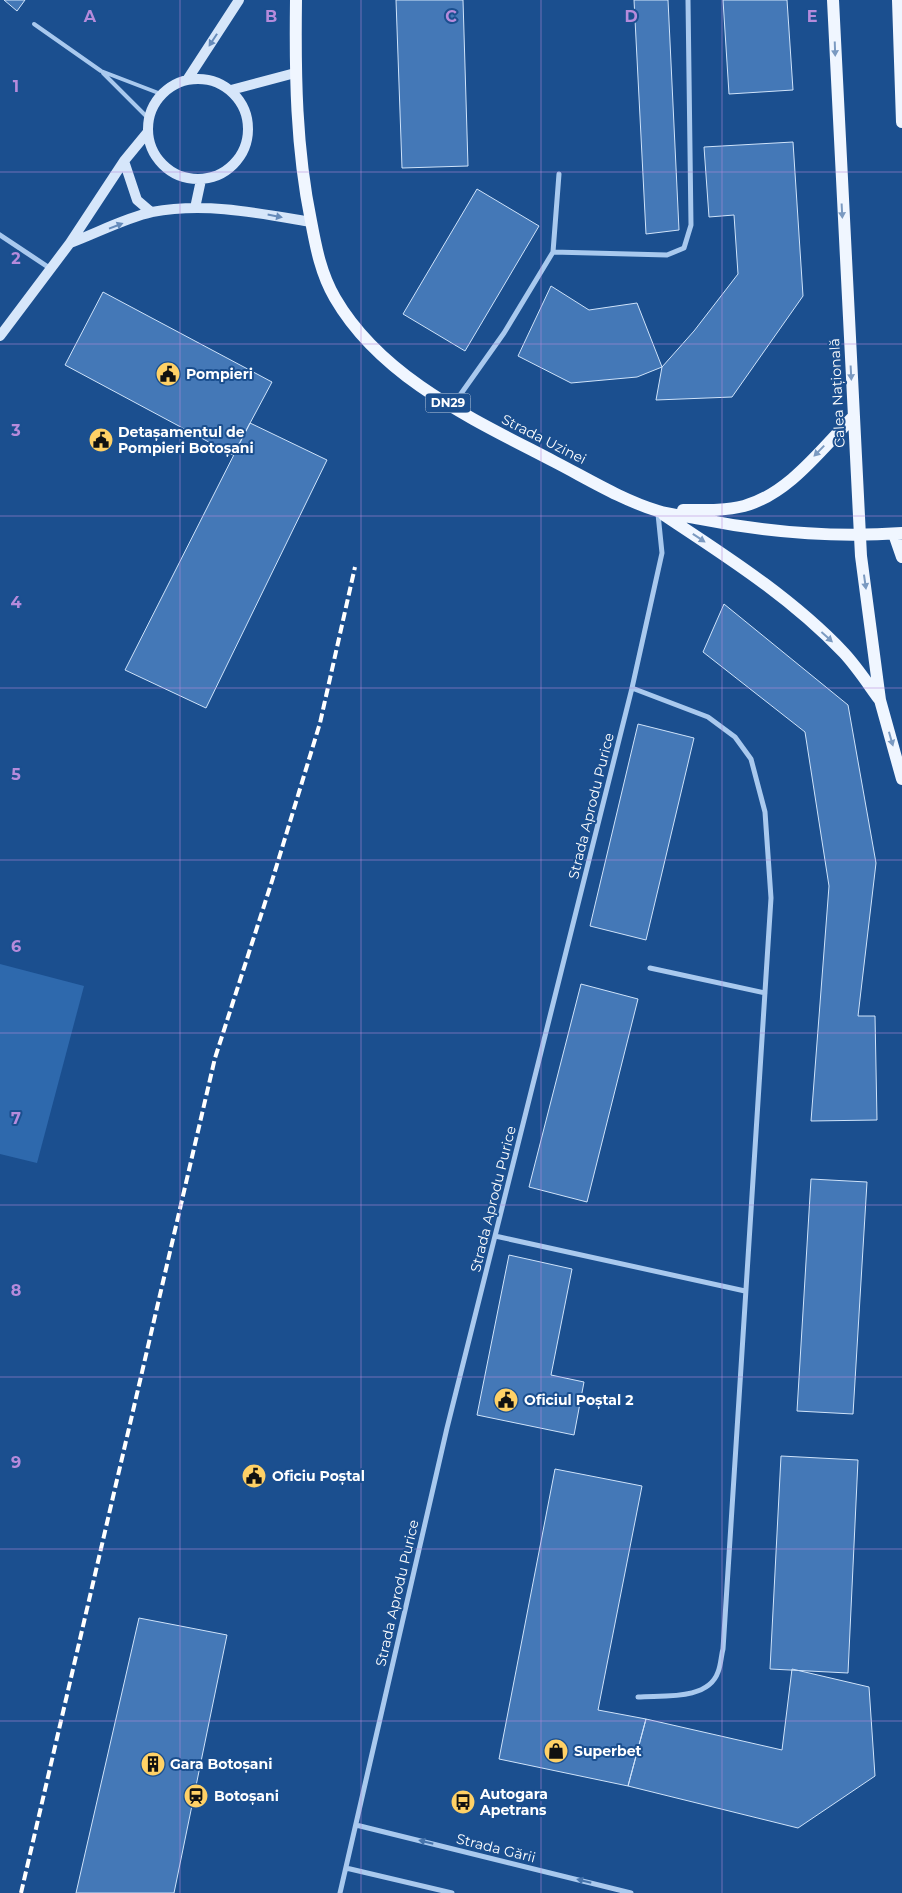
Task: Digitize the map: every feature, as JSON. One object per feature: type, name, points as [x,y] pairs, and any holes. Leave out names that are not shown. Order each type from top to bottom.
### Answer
[{"type":"main road","points":[[187,80],[239,0]]},
{"type":"main road","name":"DN29","points":[[296,0],[295,73],[299,146],[311,222]]},
{"type":"main road","name":"Calea Națională","points":[[832,0],[860,534],[880,700],[902,779]]},
{"type":"main road","points":[[898,0],[902,122]]},
{"type":"main road","points":[[231,90],[295,73]]},
{"type":"main road","points":[[198,78],[216,81],[231,90],[242,104],[248,121],[248,139],[241,156],[231,168],[216,176],[201,180],[185,178],[171,172],[159,162],[151,148],[147,133],[148,118],[154,103],[165,90],[187,80],[198,78]]},
{"type":"main road","points":[[0,336],[70,244],[124,161],[147,133]]},
{"type":"main road","points":[[124,161],[138,200],[151,212]]},
{"type":"main road","points":[[195,208],[201,180]]},
{"type":"main road","points":[[70,244],[151,212],[195,208],[238,209],[311,222]]},
{"type":"main road","name":"Strada Uzinei","points":[[311,222],[318,261],[334,296],[358,332],[380,356],[414,382],[492,429],[600,485],[658,511],[742,527],[860,534]]},
{"type":"main road","points":[[658,511],[721,509],[745,506],[769,496],[796,475],[854,416]]},
{"type":"main road","name":"DN29","points":[[658,511],[748,571],[804,617],[844,653],[880,700]]},
{"type":"main road","name":"DN29","points":[[860,534],[898,533],[902,557]]},
{"type":"street","points":[[553,252],[667,255],[684,248],[691,225],[688,0]]},
{"type":"street","points":[[453,406],[504,333],[553,252],[559,174]]},
{"type":"street","points":[[0,235],[51,269]]},
{"type":"street","name":"Strada Aprodu Purice","points":[[340,1893],[447,1428],[632,688],[662,553],[658,511]]},
{"type":"street","points":[[632,688],[708,717],[735,737],[751,759],[764,812],[771,898],[723,1649],[718,1673],[708,1686],[698,1692],[638,1697]]},
{"type":"street","points":[[650,968],[765,994]]},
{"type":"street","points":[[495,1236],[746,1291]]},
{"type":"street","name":"Strada Gării","points":[[356,1825],[631,1893]]},
{"type":"street","points":[[346,1868],[452,1893]]},
{"type":"lane","points":[[34,24],[101,71],[148,118]]},
{"type":"lane","points":[[101,71],[161,94],[154,103]]},
{"type":"shaded area","points":[[0,964],[84,986],[37,1163],[0,1154]]},
{"type":"building","points":[[4,0],[25,0],[17,11]]},
{"type":"building","points":[[396,0],[463,0],[468,166],[402,168]]},
{"type":"building","points":[[634,0],[668,0],[679,230],[646,234]]},
{"type":"building","points":[[723,0],[787,0],[793,90],[729,94]]},
{"type":"building","points":[[793,142],[803,296],[732,397],[656,400],[662,367],[694,331],[738,274],[734,215],[709,217],[704,147]]},
{"type":"building","points":[[477,189],[539,226],[465,351],[403,314]]},
{"type":"building","points":[[551,286],[589,310],[637,303],[662,367],[637,377],[571,383],[518,356]]},
{"type":"building","name":"Pompieri","points":[[103,292],[272,382],[233,455],[65,365]]},
{"type":"building","points":[[250,423],[327,460],[206,708],[125,670]]},
{"type":"building","points":[[724,604],[848,705],[876,863],[858,1016],[875,1016],[877,1120],[811,1121],[829,886],[805,732],[703,652]]},
{"type":"building","points":[[638,724],[694,738],[646,940],[590,926]]},
{"type":"building","points":[[581,984],[638,999],[587,1202],[529,1187]]},
{"type":"building","points":[[811,1179],[867,1182],[853,1414],[797,1411]]},
{"type":"building","points":[[509,1255],[572,1269],[551,1375],[584,1382],[574,1435],[477,1415]]},
{"type":"building","points":[[781,1456],[858,1460],[848,1673],[770,1669]]},
{"type":"building","points":[[555,1469],[642,1486],[598,1710],[646,1719],[628,1786],[499,1759]]},
{"type":"building","name":"Gara Botoșani","points":[[139,1618],[227,1635],[174,1893],[76,1893]]},
{"type":"building","points":[[792,1669],[869,1687],[875,1776],[798,1828],[628,1786],[646,1719],[782,1750]]},
{"type":"railway","points":[[21,1893],[215,1058],[320,723],[355,567]]},
{"type":"place","name":"Pompieri","points":[[168,374]]},
{"type":"place","name":"Detașamentul de Pompieri Botoșani","points":[[101,440]]},
{"type":"place","name":"Oficiul Poștal 2","points":[[506,1400]]},
{"type":"place","name":"Oficiu Poștal","points":[[254,1476]]},
{"type":"place","name":"Superbet","points":[[556,1751]]},
{"type":"place","name":"Gara Botoșani","points":[[153,1764]]},
{"type":"place","name":"Botoșani","points":[[196,1796]]},
{"type":"place","name":"Autogara Apetrans","points":[[463,1802]]}]
